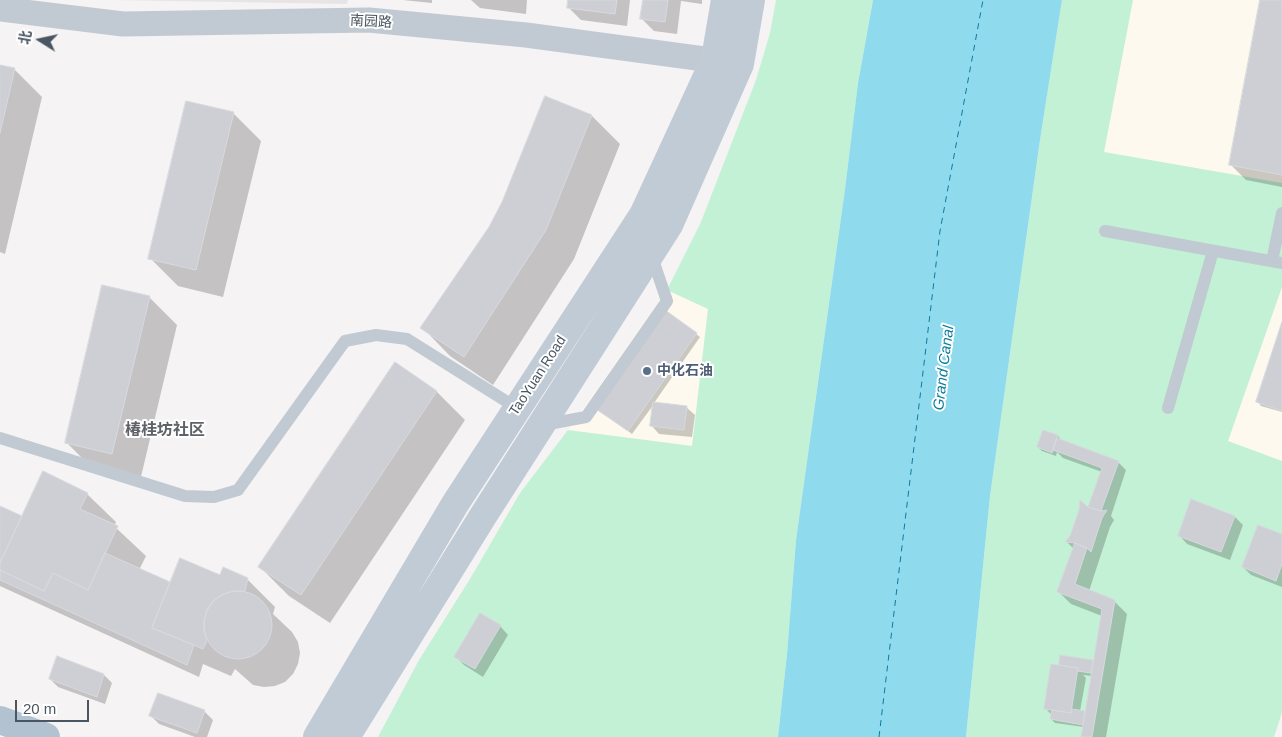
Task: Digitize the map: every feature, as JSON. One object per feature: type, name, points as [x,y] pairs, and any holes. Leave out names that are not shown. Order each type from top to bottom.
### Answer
[{"type":"main road","name":"TaoYuan Road","points":[[317,737],[455,504],[644,215],[728,62],[725,0]]},
{"type":"main road","name":"TaoYuan Road","points":[[346,737],[668,225],[751,0]]},
{"type":"main road","points":[[0,720],[46,737]]},
{"type":"street","name":"南园路","points":[[0,9],[123,24],[369,20],[526,36],[728,62]]},
{"type":"lane","points":[[1105,231],[1277,262],[1282,213]]},
{"type":"lane","points":[[1168,408],[1213,251]]},
{"type":"lane","points":[[540,426],[586,417],[667,302],[650,253]]},
{"type":"lane","points":[[0,438],[185,496],[214,498],[238,490],[345,341],[376,335],[407,339],[518,408]]},
{"type":"shaded area","points":[[114,0],[348,0],[347,4]]},
{"type":"shaded area","points":[[1133,0],[1282,0],[1282,183],[1104,152]]},
{"type":"shaded area","points":[[1282,287],[1282,461],[1228,441]]},
{"type":"shaded area","points":[[667,290],[708,309],[692,446],[568,430]]},
{"type":"green space","points":[[776,0],[873,0],[858,83],[796,540],[778,737],[378,737],[419,660],[470,579],[520,493],[568,430],[692,446],[708,309],[667,290],[701,222],[756,80],[770,33]]},
{"type":"green space","points":[[1062,0],[1133,0],[1104,152],[1282,183],[1282,287],[1228,441],[1282,461],[1282,712],[1274,737],[966,737],[990,496],[1040,140]]},
{"type":"water","name":"Grand Canal","points":[[873,0],[1062,0],[1040,140],[990,496],[966,737],[778,737],[796,540],[858,83]]},
{"type":"building","points":[[568,0],[617,0],[615,14],[567,8]]},
{"type":"building","points":[[643,0],[668,0],[665,22],[640,19]]},
{"type":"building","points":[[1260,0],[1282,0],[1282,175],[1229,165]]},
{"type":"building","points":[[0,65],[15,68],[0,133]]},
{"type":"building","points":[[545,96],[592,115],[546,230],[464,357],[420,328],[489,227],[502,202]]},
{"type":"building","points":[[186,101],[234,112],[196,270],[148,259]]},
{"type":"building","points":[[102,285],[150,296],[112,454],[65,443]]},
{"type":"building","name":"中化石油","points":[[665,310],[697,333],[628,431],[596,409]]},
{"type":"building","points":[[1282,322],[1282,411],[1256,402]]},
{"type":"building","points":[[395,362],[437,391],[301,595],[258,567]]},
{"type":"building","points":[[653,402],[687,406],[684,430],[650,426]]},
{"type":"building","points":[[1043,430],[1058,435],[1052,453],[1037,447]]},
{"type":"building","points":[[1057,438],[1119,461],[1101,511],[1088,507],[1102,468],[1053,450]]},
{"type":"building","points":[[43,471],[88,493],[80,509],[118,526],[88,590],[53,573],[44,591],[0,570],[0,563]]},
{"type":"building","points":[[1191,499],[1235,516],[1221,552],[1178,536]]},
{"type":"building","points":[[1080,500],[1088,507],[1101,511],[1107,510],[1102,518],[1091,552],[1087,548],[1075,543],[1065,542],[1070,536],[1079,510]]},
{"type":"building","points":[[0,506],[22,516],[0,563]]},
{"type":"building","points":[[1258,525],[1282,534],[1282,564],[1276,581],[1242,567]]},
{"type":"building","points":[[1075,543],[1087,548],[1075,584],[1115,600],[1092,737],[1081,737],[1102,609],[1057,592]]},
{"type":"building","points":[[105,553],[170,582],[152,628],[194,645],[187,665],[0,580],[0,570],[44,591],[53,573],[88,590]]},
{"type":"building","points":[[180,558],[220,575],[223,567],[248,578],[245,591],[223,594],[214,600],[207,609],[204,631],[207,641],[203,649],[152,628]]},
{"type":"building","points":[[231,591],[245,591],[257,596],[267,606],[272,618],[272,632],[267,644],[257,654],[245,659],[231,659],[219,654],[209,644],[204,632],[204,618],[209,606],[219,596]]},
{"type":"building","points":[[480,613],[501,625],[475,669],[454,657]]},
{"type":"building","points":[[1060,655],[1093,660],[1091,673],[1077,671],[1078,668],[1059,665]]},
{"type":"building","points":[[57,656],[104,674],[97,697],[49,679]]},
{"type":"building","points":[[1051,664],[1078,668],[1071,713],[1044,709]]},
{"type":"building","points":[[158,693],[205,710],[197,733],[149,716]]},
{"type":"building","points":[[1072,709],[1085,711],[1083,725],[1050,719],[1052,710],[1071,713]]},
{"type":"ferry route","points":[[879,737],[940,231],[983,0]]},
{"type":"place","name":"中化石油","points":[[647,371]]},
{"type":"district","name":"椿桂坊社区","points":[[165,431]]}]
